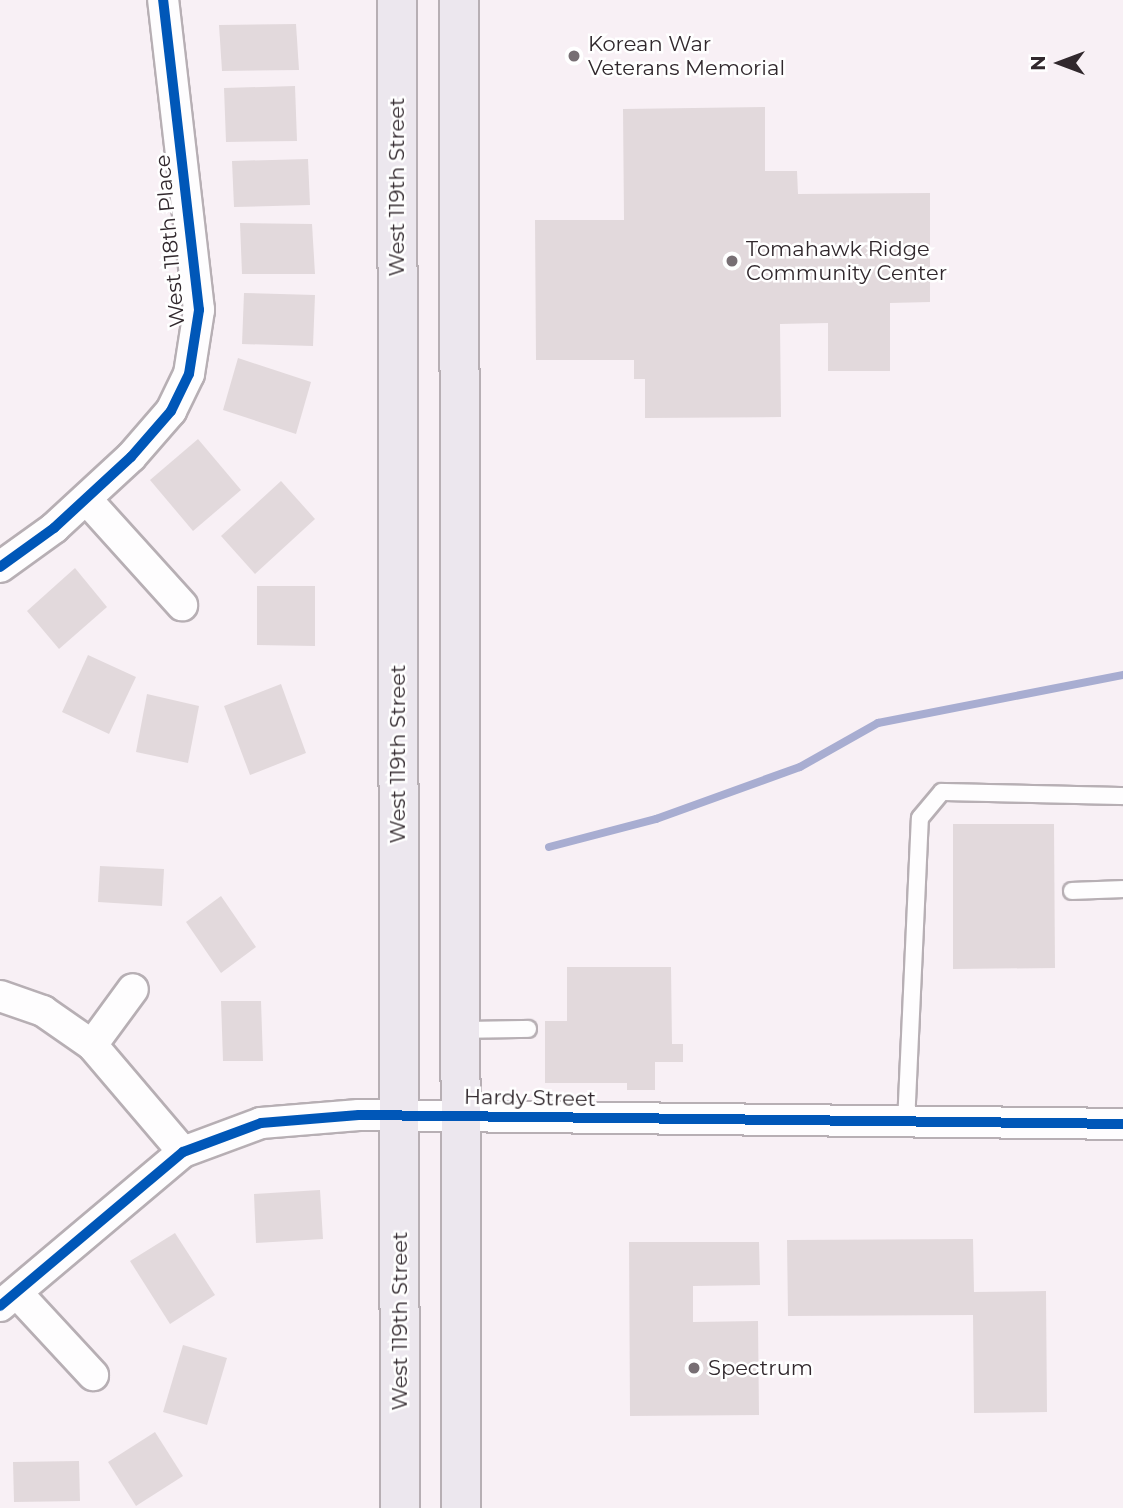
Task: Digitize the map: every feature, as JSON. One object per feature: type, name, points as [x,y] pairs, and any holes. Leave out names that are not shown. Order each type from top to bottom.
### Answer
[{"type":"main road","name":"West 119th Street","points":[[397,0],[400,1508]]},
{"type":"main road","points":[[459,0],[461,1508]]},
{"type":"street","name":"West 118th Place","points":[[0,567],[86,500],[171,411],[198,335],[163,0]]},
{"type":"street","points":[[86,500],[182,605]]},
{"type":"street","points":[[92,1045],[133,989]]},
{"type":"street","points":[[0,996],[43,1011],[92,1045],[183,1152]]},
{"type":"street","name":"Hardy Street","points":[[93,1374],[8,1299],[183,1152],[261,1123],[399,1115],[906,1124],[1123,1124]]},
{"type":"lane","points":[[906,1124],[920,818],[942,792],[1123,796]]},
{"type":"lane","points":[[1072,891],[1123,889]]},
{"type":"lane","points":[[460,1030],[528,1030]]},
{"type":"building","points":[[296,24],[299,70],[222,71],[219,25]]},
{"type":"building","points":[[295,86],[297,141],[226,142],[224,88]]},
{"type":"building","name":"Tomahawk Ridge Community Center","points":[[765,107],[765,171],[797,171],[798,194],[930,193],[930,302],[890,303],[890,371],[828,371],[828,323],[780,324],[781,417],[645,418],[645,379],[634,379],[634,360],[536,360],[535,220],[624,220],[623,109]]},
{"type":"building","points":[[308,159],[310,205],[234,207],[232,161]]},
{"type":"building","points":[[240,223],[312,224],[315,274],[242,274]]},
{"type":"building","points":[[244,293],[315,295],[313,346],[242,344]]},
{"type":"building","points":[[238,358],[311,382],[296,434],[223,410]]},
{"type":"building","points":[[198,439],[241,490],[193,531],[150,480]]},
{"type":"building","points":[[281,481],[315,519],[255,574],[221,536]]},
{"type":"building","points":[[75,568],[107,607],[59,649],[27,611]]},
{"type":"building","points":[[257,586],[315,586],[315,646],[257,645]]},
{"type":"building","points":[[88,655],[136,677],[109,734],[62,712]]},
{"type":"building","points":[[281,684],[306,753],[250,775],[224,706]]},
{"type":"building","points":[[147,694],[199,706],[188,763],[136,752]]},
{"type":"building","points":[[953,824],[1054,824],[1055,968],[953,969]]},
{"type":"building","points":[[100,866],[164,869],[162,906],[98,902]]},
{"type":"building","points":[[221,896],[256,947],[221,973],[186,922]]},
{"type":"building","points":[[567,967],[671,967],[672,1044],[683,1044],[683,1062],[655,1062],[655,1090],[627,1090],[627,1083],[545,1083],[545,1021],[567,1021]]},
{"type":"building","points":[[221,1001],[261,1001],[263,1061],[223,1061]]},
{"type":"building","points":[[320,1190],[323,1239],[256,1243],[254,1194]]},
{"type":"building","points":[[175,1233],[215,1295],[170,1324],[130,1261]]},
{"type":"building","points":[[973,1239],[974,1292],[1046,1291],[1047,1412],[974,1413],[973,1315],[788,1316],[787,1240]]},
{"type":"building","name":"Spectrum","points":[[629,1242],[759,1242],[760,1285],[693,1286],[693,1322],[758,1321],[759,1415],[630,1416]]},
{"type":"building","points":[[183,1345],[227,1358],[207,1425],[163,1412]]},
{"type":"building","points":[[155,1432],[183,1476],[136,1506],[108,1462]]},
{"type":"building","points":[[79,1461],[80,1501],[14,1502],[13,1462]]},
{"type":"waterway","points":[[549,847],[656,819],[800,767],[878,723],[1123,675]]},
{"type":"cycle path","points":[[0,567],[54,528],[131,457],[171,411],[189,374],[199,310],[163,0]]},
{"type":"cycle path","points":[[0,1306],[183,1152],[261,1123],[359,1115],[1123,1124]]},
{"type":"place","name":"Korean War Veterans Memorial","points":[[574,56]]},
{"type":"place","name":"Tomahawk Ridge Community Center","points":[[732,261]]},
{"type":"place","name":"Spectrum","points":[[694,1368]]}]
